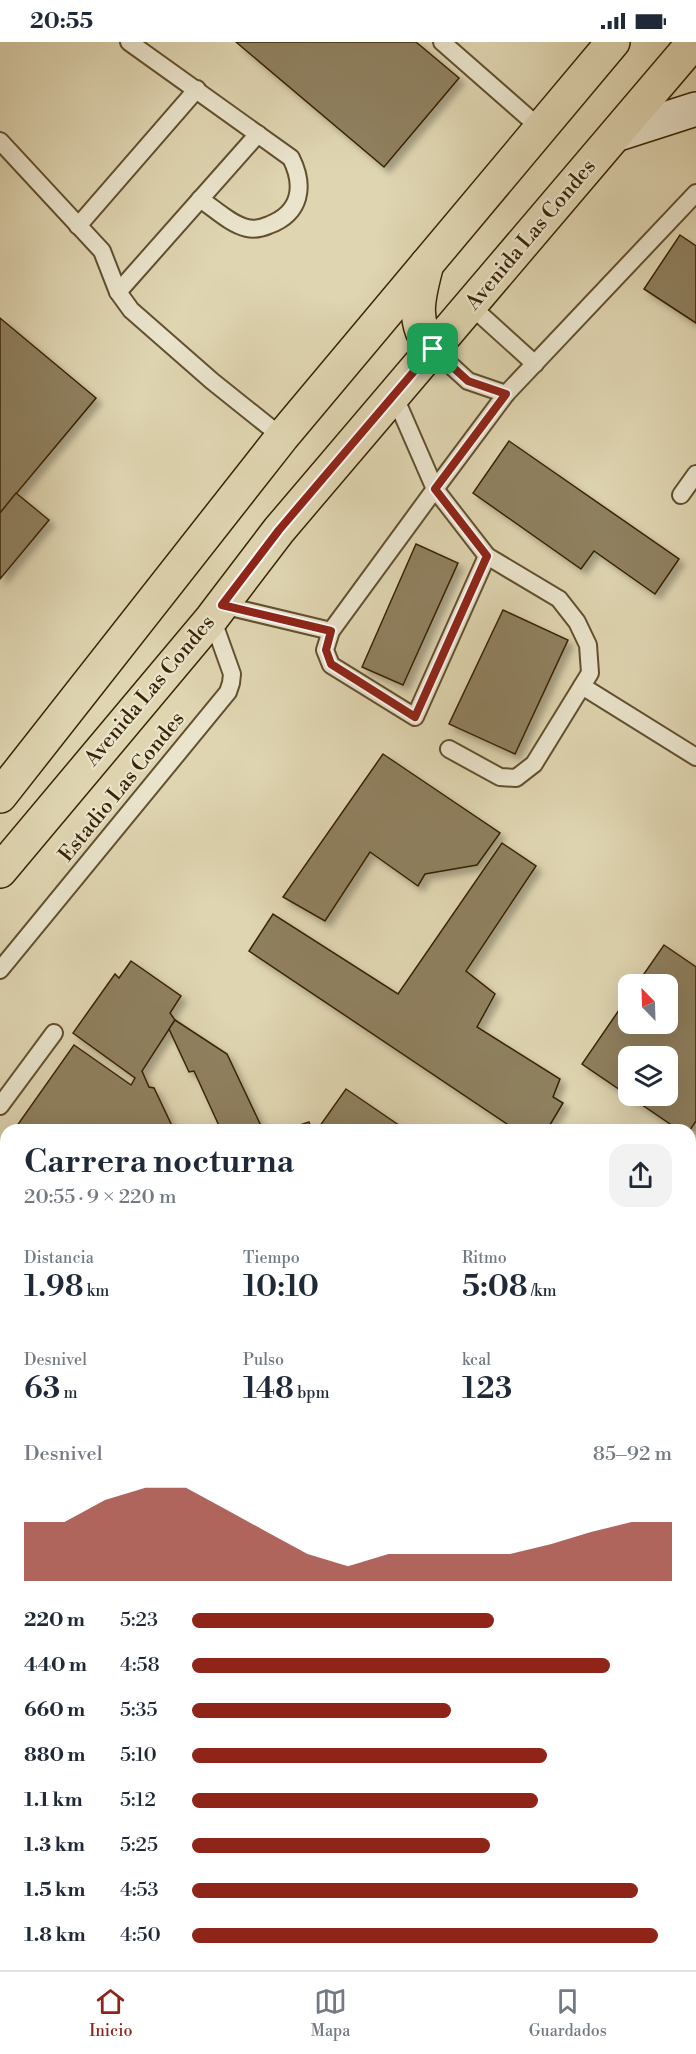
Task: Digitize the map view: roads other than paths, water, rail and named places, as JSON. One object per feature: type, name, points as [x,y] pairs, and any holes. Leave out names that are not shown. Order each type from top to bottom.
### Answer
[{"type":"main road","points":[[0,796],[282,437],[613,42]]},
{"type":"main road","name":"Avenida Las Condes","points":[[0,872],[217,611],[279,530],[694,42]]},
{"type":"main road","points":[[618,134],[696,110]]},
{"type":"main road","points":[[427,262],[420,289],[418,314],[424,339],[433,349]]},
{"type":"lane","points":[[129,42],[291,158],[297,170],[299,186],[295,206],[286,217],[260,229],[247,228],[236,223],[200,199]]},
{"type":"lane","points":[[442,42],[540,128]]},
{"type":"lane","points":[[78,226],[197,89]]},
{"type":"lane","points":[[118,292],[258,134]]},
{"type":"lane","points":[[0,141],[102,252],[118,292],[141,320],[282,437]]},
{"type":"lane","points":[[487,556],[415,717],[331,664],[326,650],[331,631],[506,394],[694,198]]},
{"type":"lane","points":[[471,306],[535,364]]},
{"type":"lane","points":[[433,349],[468,381],[506,394]]},
{"type":"lane","points":[[394,395],[435,489],[487,556],[559,599],[577,622],[588,645],[590,672],[534,764],[516,778],[500,777],[448,749]]},
{"type":"lane","points":[[681,495],[696,474]]},
{"type":"lane","points":[[217,611],[331,631]]},
{"type":"lane","name":"Estadio Las Condes","points":[[0,970],[228,692],[232,674],[217,611]]},
{"type":"lane","points":[[582,686],[696,757]]},
{"type":"lane","points":[[0,1106],[54,1034]]}]
